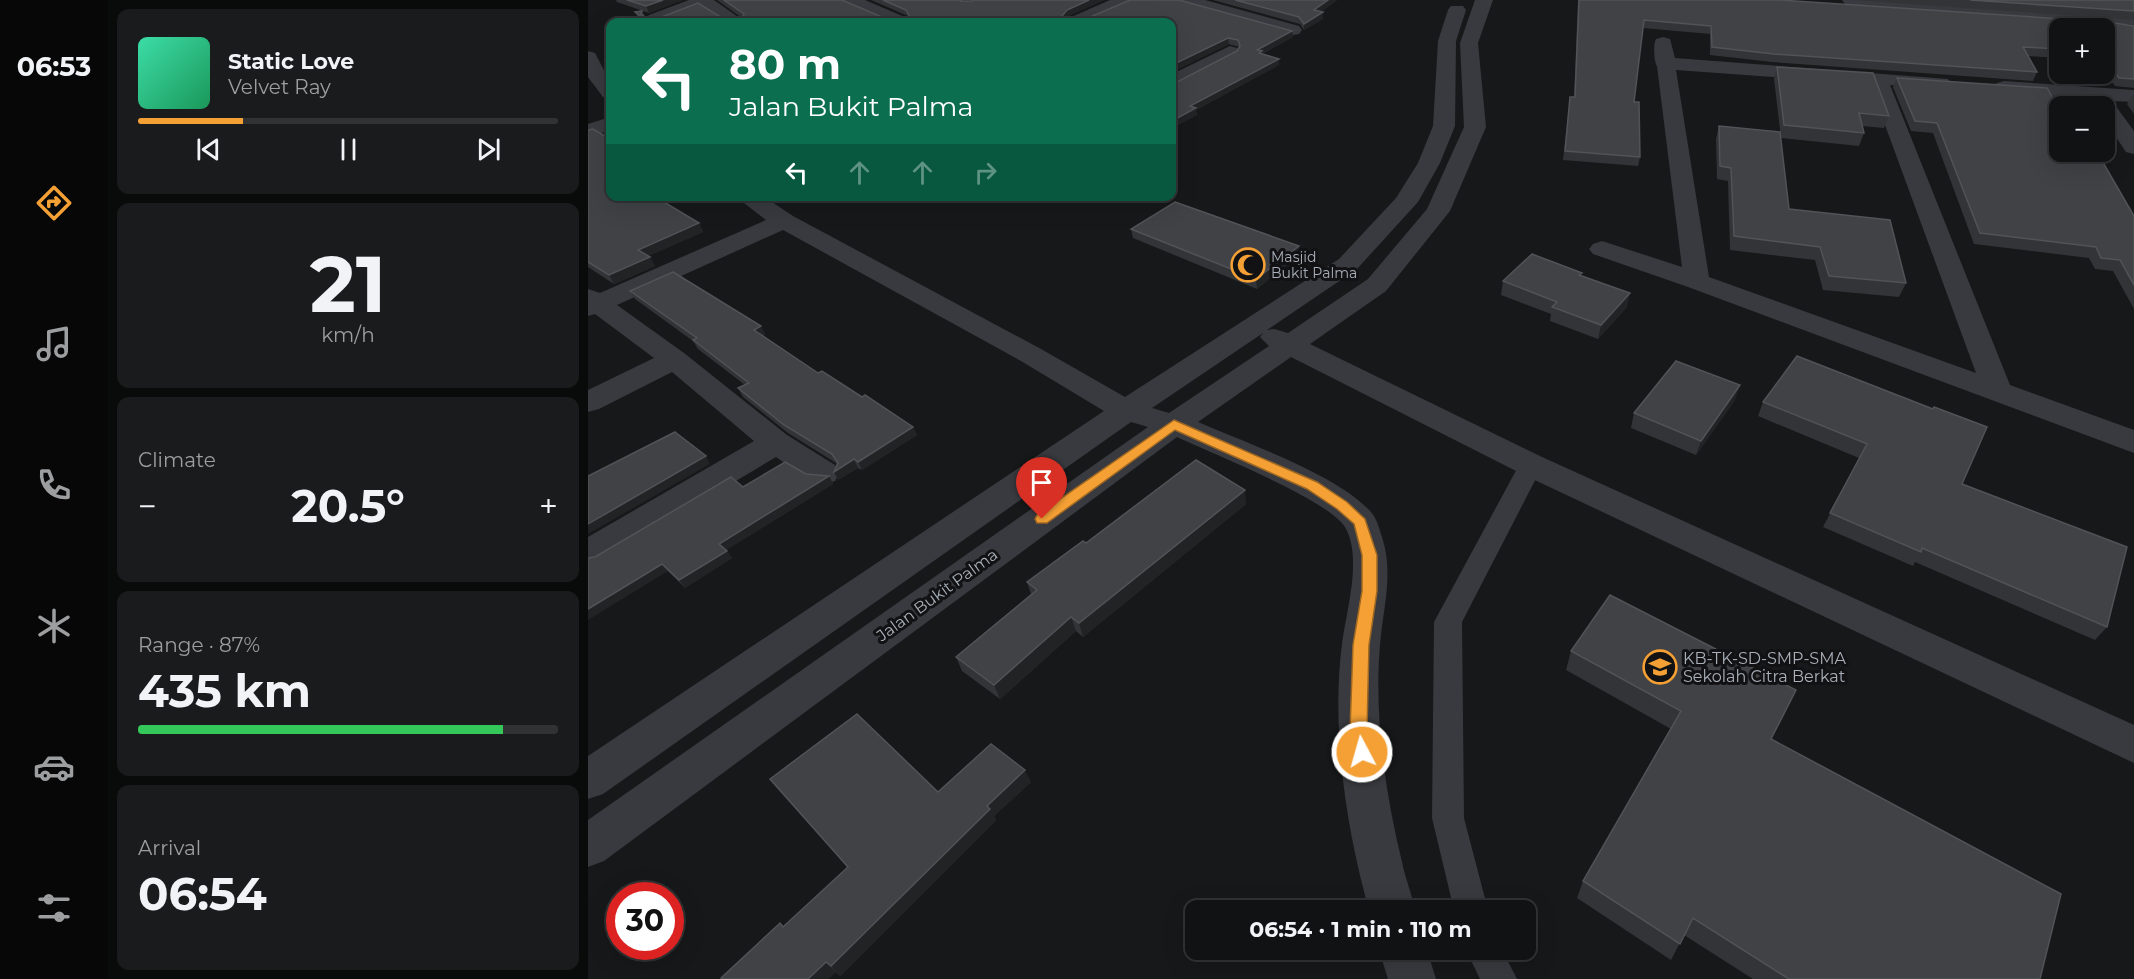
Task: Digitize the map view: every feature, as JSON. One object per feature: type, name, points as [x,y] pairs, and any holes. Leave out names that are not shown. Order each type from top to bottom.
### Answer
[{"type":"street","points":[[660,18],[704,0],[730,18]]},
{"type":"street","points":[[851,0],[892,18]]},
{"type":"street","points":[[1084,18],[1124,0]]},
{"type":"street","points":[[1186,0],[1293,30]]},
{"type":"street","points":[[588,780],[1126,411],[1348,264],[1406,202],[1429,163],[1444,126],[1447,41],[1461,0]]},
{"type":"street","points":[[1444,126],[1475,127],[1469,43],[1484,0]]},
{"type":"street","points":[[1851,0],[2134,20]]},
{"type":"street","points":[[1830,6],[2134,27]]},
{"type":"street","points":[[1176,80],[1230,52]]},
{"type":"street","points":[[1697,281],[1664,53],[1878,79],[1959,84]]},
{"type":"street","points":[[588,57],[600,89]]},
{"type":"street","points":[[1183,58],[1206,65]]},
{"type":"street","points":[[1878,79],[1997,391]]},
{"type":"street","points":[[1982,86],[2134,96]]},
{"type":"street","points":[[2097,93],[2134,147]]},
{"type":"street","points":[[588,132],[606,125]]},
{"type":"street","name":"Jalan Bukit Palma","points":[[588,846],[1188,415],[1377,285],[1438,211],[1475,127]]},
{"type":"street","points":[[754,201],[784,221],[1031,355],[1126,411],[1188,415],[1312,486],[1342,505],[1360,522],[1370,555],[1370,582],[1361,645],[1358,730],[1379,862],[1389,900]]},
{"type":"street","points":[[592,303],[784,221]]},
{"type":"street","points":[[1602,249],[1697,281],[2134,442]]},
{"type":"street","points":[[592,303],[674,359],[776,442],[824,473]]},
{"type":"street","points":[[1254,327],[1278,353],[1531,465],[2134,745]]},
{"type":"street","points":[[588,402],[674,359]]},
{"type":"street","points":[[588,553],[776,442]]},
{"type":"street","points":[[1406,960],[1412,979]]},
{"type":"lane","points":[[1468,900],[1448,818],[1448,622],[1531,465]]},
{"type":"lane","points":[[1489,960],[1499,979]]},
{"type":"building","points":[[627,0],[663,0],[646,6]]},
{"type":"building","points":[[724,0],[842,0],[884,18],[742,18],[744,14]]},
{"type":"building","points":[[883,0],[1089,0],[1067,10],[1062,16],[1065,18],[884,18],[910,17],[906,10]]},
{"type":"building","points":[[1130,0],[1179,0],[1292,31],[1257,50],[1262,51],[1259,53],[1279,59],[1190,106],[1196,108],[1176,119],[1176,82],[1237,51],[1240,46],[1238,40],[1228,38],[1176,63],[1176,18],[1088,18]]},
{"type":"building","points":[[1235,0],[1328,0],[1314,10],[1323,12],[1304,24],[1299,17]]},
{"type":"building","points":[[1579,0],[1780,0],[2049,18],[2049,48],[2023,47],[2037,72],[1774,54],[1712,47],[1711,26],[1644,20],[1634,102],[1639,102],[1640,157],[1565,151],[1570,97],[1575,97]]},
{"type":"building","points":[[1970,0],[2134,0],[2134,11]]},
{"type":"building","points":[[698,3],[722,18],[659,18]]},
{"type":"building","points":[[642,11],[641,14],[646,18],[635,12]]},
{"type":"building","points":[[2115,23],[2134,26],[2134,79],[2119,78],[2115,72]]},
{"type":"building","points":[[1777,67],[1873,73],[1889,116],[1859,113],[1864,133],[1784,125]]},
{"type":"building","points":[[1897,78],[2047,88],[2052,96],[2049,96],[2049,162],[2103,162],[2134,216],[2134,285],[2120,260],[2101,258],[2096,247],[1980,233],[1937,123],[1915,121]]},
{"type":"building","points":[[1719,126],[1780,132],[1789,209],[1890,220],[1906,283],[1829,276],[1820,247],[1734,236],[1731,168],[1720,166]]},
{"type":"building","points":[[593,129],[606,137],[606,201],[662,201],[699,223],[638,250],[650,257],[609,275],[588,262],[588,130]]},
{"type":"building","points":[[1175,202],[1299,246],[1256,279],[1131,229]]},
{"type":"building","points":[[1532,254],[1582,273],[1579,275],[1630,293],[1601,325],[1552,307],[1557,302],[1503,281]]},
{"type":"building","points":[[673,272],[761,326],[754,330],[818,373],[822,371],[862,397],[865,395],[913,427],[858,462],[854,459],[834,472],[838,463],[832,454],[784,425],[738,388],[749,383],[693,340],[697,338],[630,291]]},
{"type":"building","points":[[1797,356],[1933,409],[1934,407],[1987,427],[1962,484],[2127,547],[2107,627],[1922,548],[1921,552],[1830,513],[1867,444],[1763,402]]},
{"type":"building","points":[[1676,361],[1740,385],[1701,441],[1634,413]]},
{"type":"building","points":[[675,432],[706,456],[588,524],[588,476]]},
{"type":"building","points":[[1196,460],[1245,490],[1079,623],[1071,617],[994,685],[956,657],[1037,590],[1027,582],[1083,541],[1086,543]]},
{"type":"building","points":[[785,462],[806,474],[829,476],[719,544],[727,551],[679,580],[662,564],[588,609],[588,558],[595,557],[731,477],[743,487]]},
{"type":"building","points":[[1610,595],[1796,690],[1771,739],[2061,894],[2040,979],[1789,979],[1693,918],[1680,944],[1583,881],[1681,711],[1571,651]]},
{"type":"building","points":[[857,714],[938,792],[991,744],[1025,770],[987,806],[990,809],[831,966],[826,962],[808,979],[722,979],[780,923],[783,927],[848,867],[770,779]]},
{"type":"place","name":"Masjid Bukit Palma","points":[[1248,265]]},
{"type":"place","name":"KB-TK-SD-SMP-SMA Sekolah Citra Berkat","points":[[1660,667]]},
{"type":"route","points":[[1042,519],[1174,424],[1312,486],[1342,505],[1360,522],[1370,555],[1370,591],[1361,645],[1358,730],[1362,752]]}]
